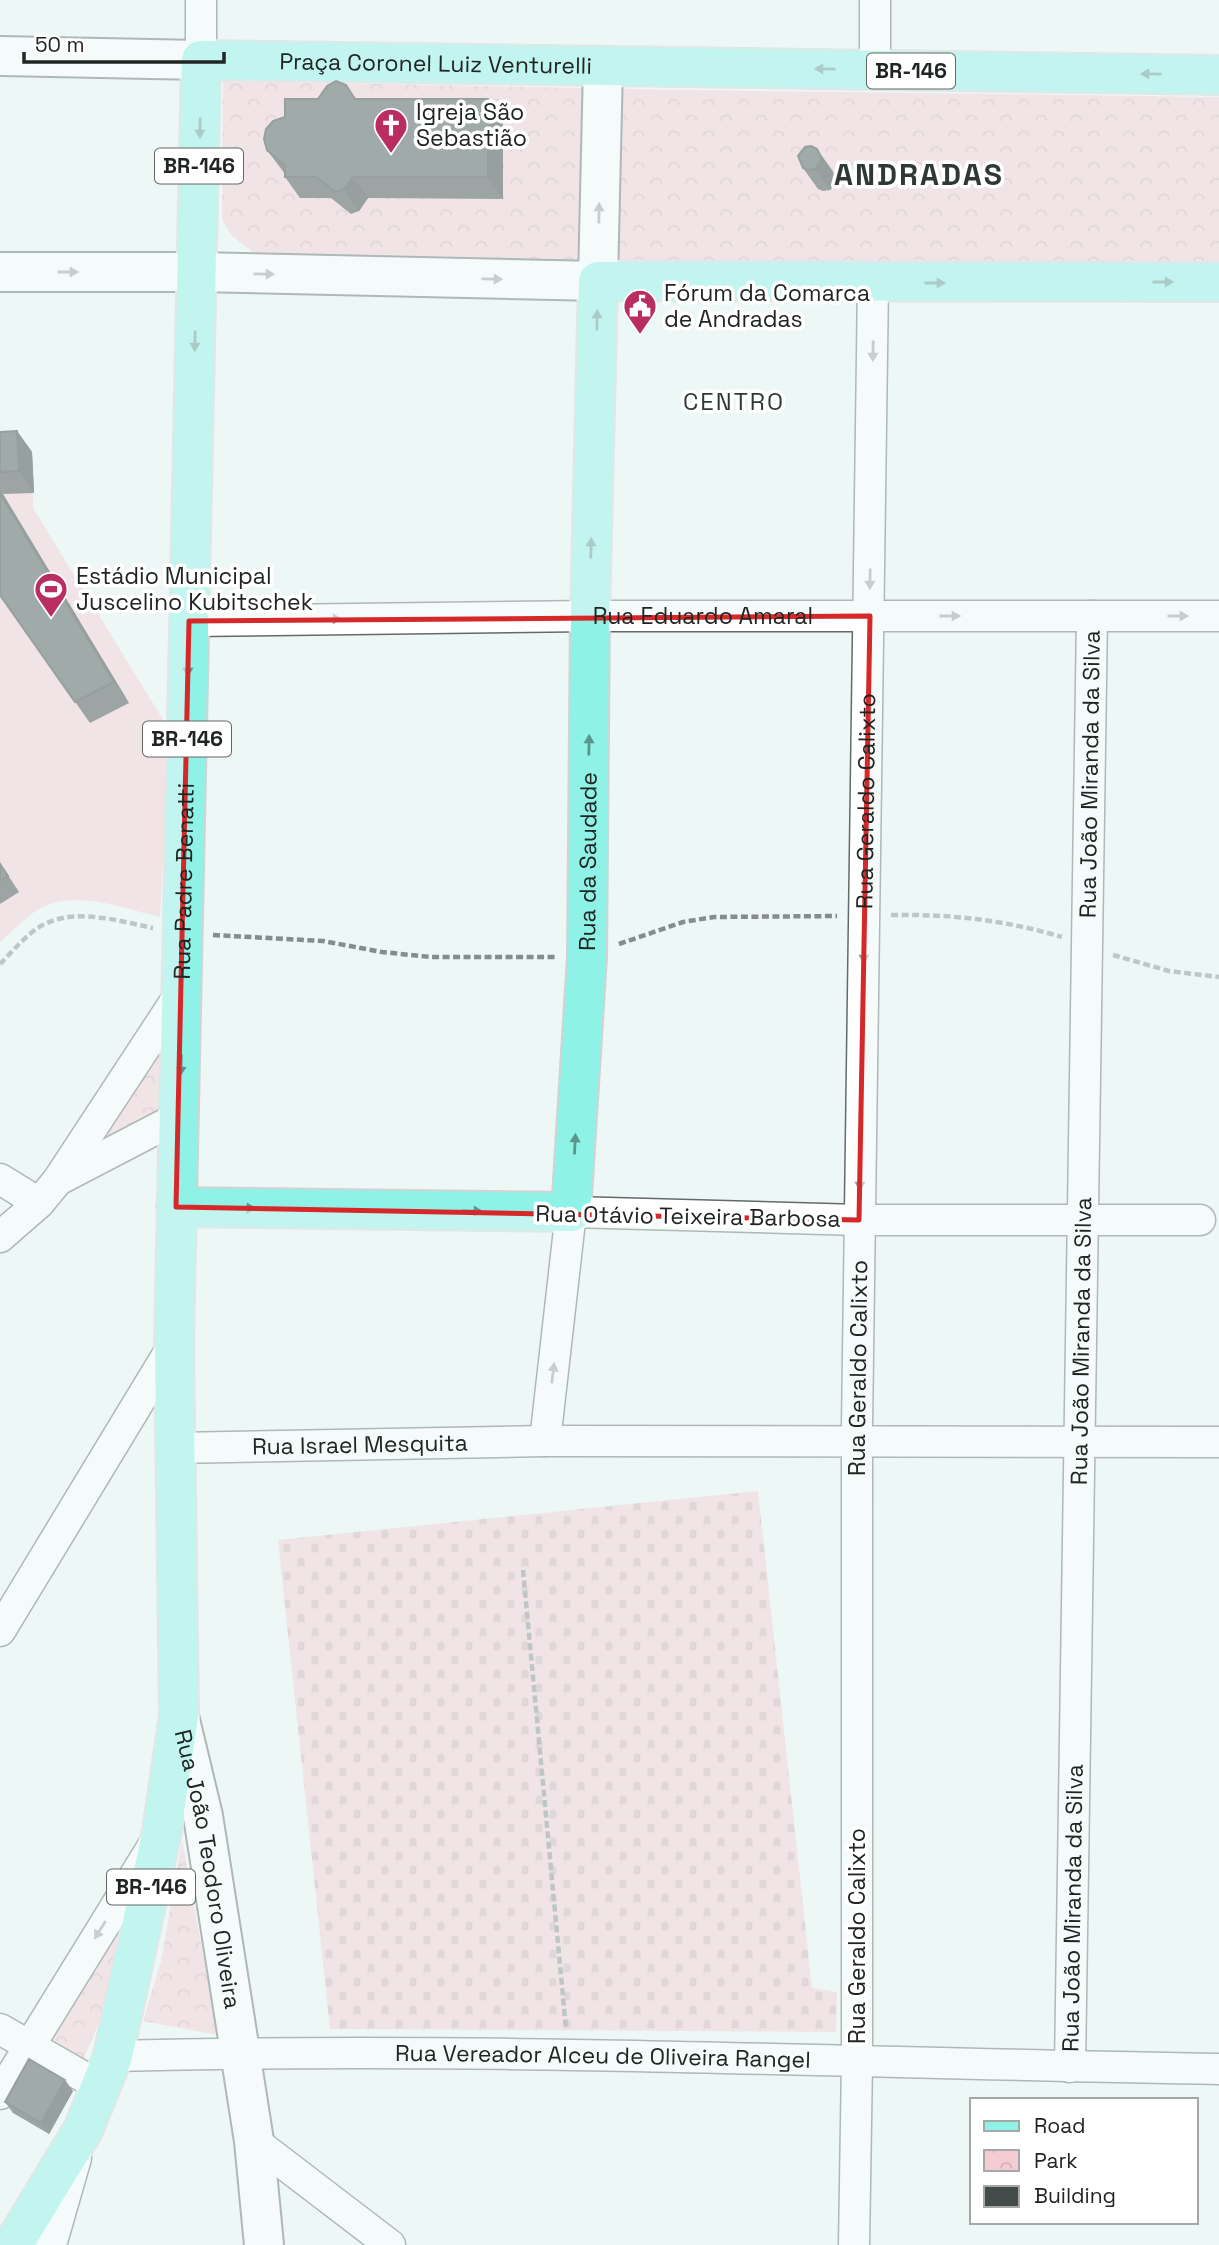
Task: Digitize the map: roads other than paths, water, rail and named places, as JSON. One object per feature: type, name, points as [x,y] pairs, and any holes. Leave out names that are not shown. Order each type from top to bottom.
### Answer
[{"type":"main road","points":[[0,56],[201,60]]},
{"type":"main road","name":"Praça Coronel Luiz Venturelli","points":[[201,60],[603,66],[598,281]]},
{"type":"main road","name":"BR-146","points":[[196,272],[201,60]]},
{"type":"main road","name":"BR-146","points":[[603,66],[1219,75]]},
{"type":"main road","points":[[0,272],[196,272],[598,281],[1219,282]]},
{"type":"main road","name":"Rua Padre Benatti","points":[[176,1448],[176,1207],[184,988],[196,272]]},
{"type":"main road","name":"Rua da Saudade","points":[[571,1212],[587,957],[590,616],[598,281]]},
{"type":"main road","name":"Rua Otávio Teixeira Barbosa","points":[[176,1207],[571,1212]]},
{"type":"main road","name":"Rua João Teodoro Oliveira","points":[[176,1448],[179,1716],[203,1816],[254,2141],[264,2245]]},
{"type":"main road","name":"BR-146","points":[[13,2245],[83,2130],[108,2072],[162,1831],[179,1716]]},
{"type":"street","points":[[201,0],[201,60]]},
{"type":"street","points":[[875,0],[876,70]]},
{"type":"street","name":"Rua Geraldo Calixto","points":[[854,2245],[858,2061],[859,1220],[873,283]]},
{"type":"street","name":"Rua Eduardo Amaral","points":[[189,621],[590,616],[1219,616]]},
{"type":"street","name":"Rua João Miranda da Silva","points":[[1070,2067],[1092,617]]},
{"type":"street","points":[[0,1237],[38,1203],[58,1180],[184,988]]},
{"type":"street","points":[[58,1180],[179,1117]]},
{"type":"street","points":[[0,1179],[38,1203]]},
{"type":"street","name":"Rua Otávio Teixeira Barbosa","points":[[571,1212],[859,1220],[1200,1220]]},
{"type":"street","name":"Rua da Saudade","points":[[545,1441],[571,1212]]},
{"type":"street","points":[[0,1631],[174,1344]]},
{"type":"street","name":"Rua Israel Mesquita","points":[[176,1448],[545,1441],[1219,1442]]},
{"type":"street","points":[[0,2094],[162,1831],[196,1790]]},
{"type":"street","points":[[0,2029],[29,2046],[108,2072]]},
{"type":"street","name":"Rua Vereador Alceu de Oliveira Rangel","points":[[108,2072],[239,2053],[566,2055],[1219,2069]]},
{"type":"street","points":[[51,2245],[83,2130]]},
{"type":"street","points":[[254,2141],[390,2245]]},
{"type":"place","name":"Igreja São Sebastião","points":[[391,155]]},
{"type":"place","name":"Fórum da Comarca de Andradas","points":[[640,336]]},
{"type":"place","name":"Estádio Municipal Juscelino Kubitschek","points":[[51,619]]},
{"type":"district","name":"ANDRADAS","points":[[919,175]]},
{"type":"district","name":"CENTRO","points":[[734,402]]}]
